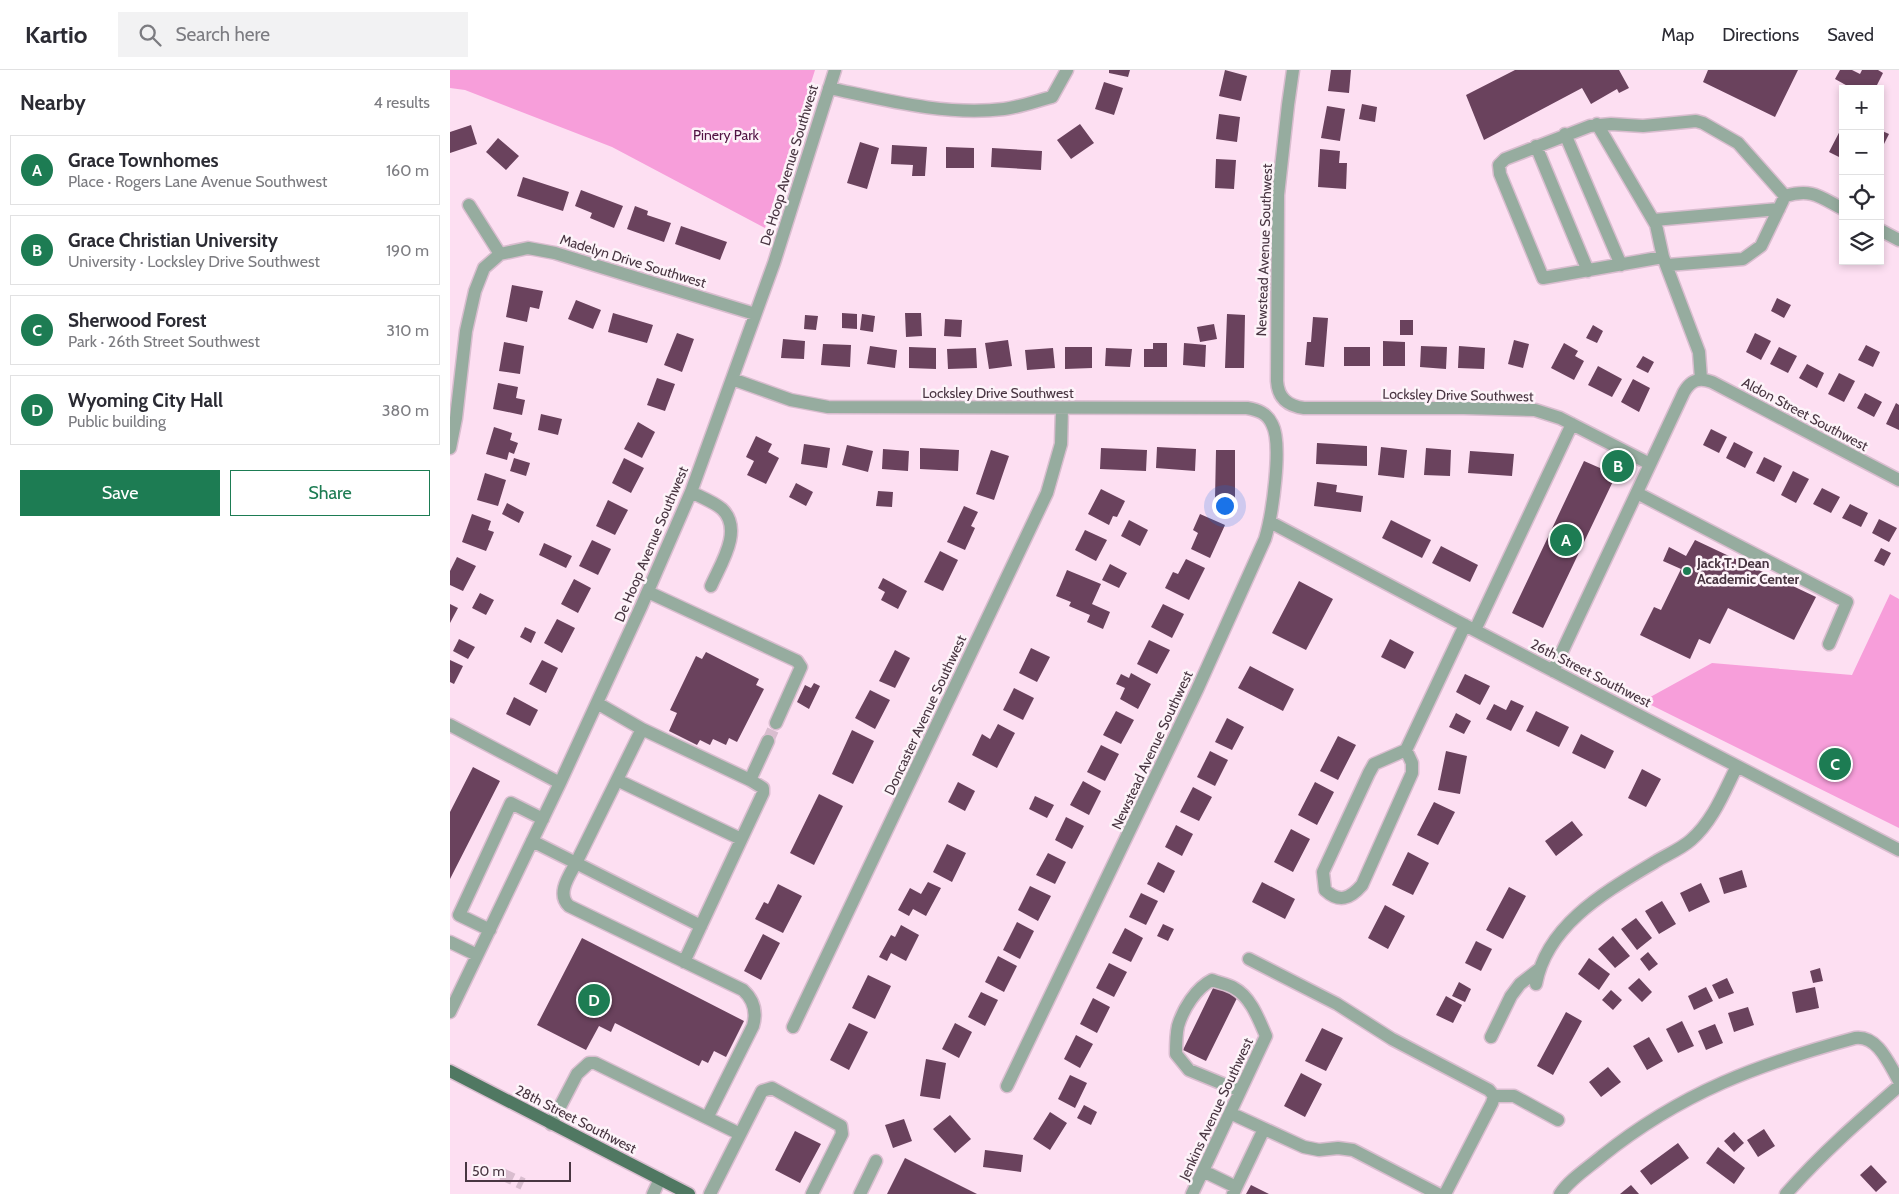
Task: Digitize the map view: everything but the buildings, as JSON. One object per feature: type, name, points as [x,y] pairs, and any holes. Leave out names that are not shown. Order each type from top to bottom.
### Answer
[{"type":"main road","name":"28th Street Southwest","points":[[450,1071],[689,1194]]},
{"type":"street","name":"De Hoop Avenue Southwest","points":[[450,1012],[560,783],[648,592],[691,492],[774,263],[835,70]]},
{"type":"street","points":[[829,88],[898,104],[957,109],[1004,109],[1052,97],[1067,70]]},
{"type":"street","name":"Newstead Avenue Southwest","points":[[1284,401],[1278,390],[1277,381],[1278,195],[1293,70]]},
{"type":"street","points":[[1692,121],[1703,123],[1738,143],[1785,196],[1761,246],[1743,258],[1620,265],[1543,278],[1499,165],[1505,159],[1536,146],[1597,124],[1643,126],[1692,121]]},
{"type":"street","points":[[1553,670],[1686,388],[1698,379],[1699,352],[1666,261],[1658,229],[1597,124]]},
{"type":"street","points":[[1566,134],[1620,265]]},
{"type":"street","points":[[1536,146],[1588,271]]},
{"type":"street","points":[[1785,196],[1810,192],[1839,208]]},
{"type":"street","points":[[450,448],[456,418],[466,331],[475,292],[484,268],[500,254],[469,205]]},
{"type":"street","points":[[1654,220],[1779,209]]},
{"type":"street","points":[[1884,232],[1899,240]]},
{"type":"street","name":"Madelyn Drive Southwest","points":[[500,254],[528,248],[555,252],[755,314]]},
{"type":"street","name":"Locksley Drive Southwest","points":[[732,379],[790,400],[828,407],[1247,408],[1259,411],[1267,416]]},
{"type":"street","name":"Aldon Street Southwest","points":[[1698,379],[1712,382],[1899,480]]},
{"type":"street","name":"Locksley Drive Southwest","points":[[1284,401],[1293,406],[1304,408],[1522,409],[1548,413],[1650,464]]},
{"type":"street","name":"Doncaster Avenue Southwest","points":[[793,1028],[1047,493],[1061,444],[1062,409]]},
{"type":"street","name":"Newstead Avenue Southwest","points":[[1007,1086],[1197,690],[1255,563],[1270,522],[1274,487],[1276,440],[1273,425],[1267,416]]},
{"type":"street","points":[[1406,750],[1412,763],[1412,773],[1362,885],[1354,895],[1344,898],[1332,897],[1325,890],[1322,872],[1369,773],[1374,764],[1406,750],[1470,628],[1572,424]]},
{"type":"street","points":[[691,492],[723,510],[732,525],[732,537],[711,586]]},
{"type":"street","points":[[1637,493],[1847,602],[1829,644]]},
{"type":"street","name":"26th Street Southwest","points":[[1270,522],[1470,628],[1899,850]]},
{"type":"street","points":[[648,592],[798,661],[801,667],[776,723]]},
{"type":"street","points":[[597,703],[642,728],[761,785],[763,788],[763,793],[684,962]]},
{"type":"street","points":[[450,725],[560,783]]},
{"type":"street","points":[[642,728],[576,863],[563,892],[563,898],[569,906],[750,995],[756,1018],[707,1118]]},
{"type":"street","points":[[750,780],[768,741]]},
{"type":"street","points":[[1536,984],[1538,970],[1547,950],[1563,929],[1599,896],[1690,841],[1711,817],[1737,766]]},
{"type":"street","points":[[617,780],[741,839]]},
{"type":"street","points":[[490,930],[459,915],[511,803],[543,819]]},
{"type":"street","points":[[532,842],[701,926]]},
{"type":"street","points":[[450,942],[477,955]]},
{"type":"street","points":[[1249,960],[1337,1004],[1392,1039],[1489,1090],[1494,1096]]},
{"type":"street","points":[[1491,1038],[1511,996],[1520,984],[1538,970]]},
{"type":"street","name":"Jenkins Avenue Southwest","points":[[1192,1194],[1266,1036],[1254,1009],[1246,998],[1235,988],[1212,980],[1203,985],[1190,1002],[1178,1027],[1176,1054],[1189,1070],[1240,1091]]},
{"type":"street","points":[[1560,1194],[1570,1182],[1647,1122],[1699,1093],[1764,1065],[1855,1038],[1865,1038],[1876,1045],[1899,1081]]},
{"type":"street","points":[[552,1124],[577,1074],[589,1063],[595,1063],[740,1134]]},
{"type":"street","points":[[1786,1194],[1843,1135],[1899,1086]]},
{"type":"street","points":[[710,1194],[762,1091],[772,1088],[841,1126],[842,1134],[812,1194]]},
{"type":"street","points":[[1494,1096],[1514,1096],[1558,1120]]},
{"type":"street","points":[[1445,1194],[1494,1096]]},
{"type":"street","points":[[1230,1113],[1304,1147],[1319,1150],[1338,1148],[1353,1150],[1438,1194]]},
{"type":"street","points":[[1203,1171],[1235,1191],[1264,1129]]},
{"type":"street","points":[[860,1194],[876,1160]]},
{"type":"street","points":[[653,1194],[660,1179]]},
{"type":"green space","name":"Pinery Park","points":[[450,70],[815,70],[765,228],[612,147],[465,90],[450,88]]},
{"type":"green space","points":[[1890,594],[1899,599],[1899,828],[1643,701],[1712,663],[1852,675]]},
{"type":"tunnel","points":[[768,741],[776,723]]},
{"type":"tunnel","points":[[502,1174],[523,1184]]},
{"type":"place","name":"Grace Christian University","points":[[1618,466]]},
{"type":"place","name":"Grace Townhomes","points":[[1566,540]]},
{"type":"place","name":"Jack T. Dean Academic Center","points":[[1687,571]]},
{"type":"place","name":"Sherwood Forest","points":[[1835,764]]},
{"type":"place","name":"Wyoming City Hall","points":[[594,1000]]}]
